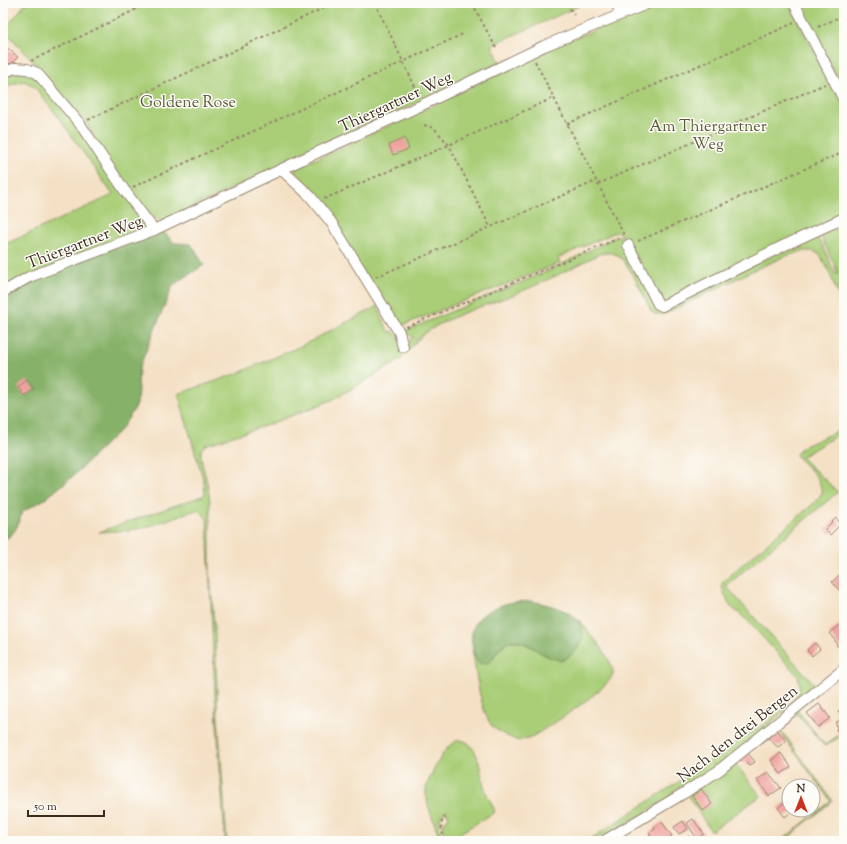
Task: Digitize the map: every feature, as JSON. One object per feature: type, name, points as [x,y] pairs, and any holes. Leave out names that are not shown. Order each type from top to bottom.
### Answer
[{"type":"street","points":[[616,3],[620,14]]},
{"type":"street","name":"Thiergartner Weg","points":[[3,292],[29,277],[154,230],[281,169],[422,106],[530,53],[649,3]]},
{"type":"street","points":[[794,3],[844,100]]},
{"type":"street","points":[[3,73],[15,68],[27,68]]},
{"type":"street","name":"Thiergartner Weg","points":[[27,68],[37,73],[80,124],[125,191],[154,230]]},
{"type":"street","points":[[281,169],[316,203],[331,222],[399,332],[403,347]]},
{"type":"street","points":[[626,241],[658,304],[662,306],[785,245],[844,218]]},
{"type":"street","name":"Nach den drei Bergen","points":[[604,841],[718,771],[844,668]]},
{"type":"path","points":[[27,68],[32,60],[149,3]]},
{"type":"path","points":[[80,124],[334,3]]},
{"type":"path","points":[[375,3],[421,98],[422,106]]},
{"type":"path","points":[[472,3],[496,48]]},
{"type":"path","points":[[567,3],[574,16]]},
{"type":"path","points":[[809,31],[844,15]]},
{"type":"path","points":[[567,124],[803,19]]},
{"type":"path","points":[[125,191],[465,33]]},
{"type":"path","points":[[530,53],[626,241]]},
{"type":"path","points":[[598,184],[833,80]]},
{"type":"path","points":[[316,203],[449,146],[553,98]]},
{"type":"path","points":[[424,125],[434,128],[449,146],[490,227]]},
{"type":"path","points":[[399,332],[402,329],[626,241],[844,152]]},
{"type":"path","points":[[367,281],[596,181]]},
{"type":"path","points":[[445,841],[441,826],[442,819],[446,814]]},
{"type":"green space","name":"Goldene Rose","points":[[26,3],[586,3],[492,45],[500,62],[419,102],[304,151],[241,185],[161,221],[151,216],[127,190],[87,125],[34,62],[4,30]]},
{"type":"green space","name":"Am Thiergartner Weg","points":[[663,3],[788,3],[844,106],[844,217],[661,304],[629,244],[618,231],[558,258],[560,263],[398,327],[319,202],[294,169],[432,106],[547,49]]},
{"type":"green space","points":[[797,3],[844,3],[844,90]]},
{"type":"green space","points":[[11,72],[31,74],[38,80],[82,132],[147,225],[146,229],[3,291],[3,245],[113,195],[64,125],[34,86],[24,81],[3,87],[3,76]]},
{"type":"green space","points":[[844,225],[844,309],[826,265],[819,254],[812,251],[803,251],[786,256],[667,313],[658,315],[651,311],[629,269],[623,261],[612,253],[599,254],[535,286],[459,315],[438,325],[420,338],[399,361],[332,400],[265,426],[205,445],[201,450],[201,458],[210,502],[210,575],[215,634],[218,717],[227,841],[225,841],[215,695],[207,519],[198,510],[140,528],[99,532],[205,495],[204,482],[178,394],[236,374],[301,346],[378,306],[388,331],[394,332],[405,348],[413,336],[406,334],[405,331],[555,268],[617,236],[620,236],[625,241],[659,310],[816,235],[823,246],[835,274],[838,273],[821,236]]},
{"type":"green space","points":[[162,230],[174,243],[191,244],[204,265],[173,285],[139,368],[137,405],[122,428],[72,477],[45,499],[22,512],[16,529],[11,535],[3,540],[3,301],[39,275]]},
{"type":"green space","points":[[844,428],[844,431],[801,457],[838,492],[726,586],[816,686],[815,689],[806,691],[802,697],[736,752],[731,753],[723,763],[695,783],[677,788],[666,800],[606,835],[587,841],[680,781],[767,722],[793,701],[798,693],[800,687],[798,676],[747,620],[730,606],[722,588],[722,583],[814,503],[822,493],[819,481],[796,454],[802,447]]},
{"type":"green space","points":[[531,601],[548,605],[566,612],[580,623],[583,630],[582,639],[577,649],[561,661],[547,656],[526,644],[509,641],[501,646],[491,660],[486,664],[478,663],[472,641],[472,632],[480,617],[497,607],[509,603]]},
{"type":"green space","points":[[579,620],[600,646],[610,662],[613,674],[609,680],[590,698],[531,737],[518,741],[494,728],[489,722],[482,703],[472,650],[478,663],[492,661],[504,645],[516,641],[531,646],[547,656],[582,629]]},
{"type":"green space","points":[[797,710],[825,745],[844,731],[844,735],[826,746],[824,745],[797,714],[793,715]]},
{"type":"green space","points":[[780,726],[781,730],[816,778],[814,778],[777,728]]},
{"type":"green space","points":[[459,740],[472,746],[475,752],[486,792],[495,812],[460,833],[453,841],[446,841],[443,824],[449,817],[447,812],[443,813],[439,823],[443,841],[441,841],[429,809],[426,790],[431,776],[444,752],[449,746]]},
{"type":"green space","points":[[734,762],[761,796],[711,831],[688,796]]},
{"type":"green space","points":[[821,785],[832,800],[831,803],[821,811],[821,809],[831,801],[821,787]]},
{"type":"green space","points":[[812,818],[796,830],[787,841],[781,841]]},
{"type":"building","points":[[5,46],[18,57],[6,68],[3,66],[3,48]]},
{"type":"building","points":[[405,138],[409,149],[393,155],[389,145]]},
{"type":"building","points":[[27,380],[34,389],[24,396],[18,387]]},
{"type":"building","points":[[836,518],[841,524],[830,535],[825,529]]},
{"type":"building","points":[[844,570],[844,587],[840,591],[832,582]]},
{"type":"building","points":[[843,622],[844,644],[840,647],[837,646],[836,642],[829,633]]},
{"type":"building","points":[[815,643],[820,649],[812,656],[807,650]]},
{"type":"building","points":[[819,704],[830,718],[818,727],[807,713]]},
{"type":"building","points":[[844,707],[844,720],[838,712]]},
{"type":"building","points":[[840,720],[844,726],[844,729],[839,733],[836,729],[838,727],[835,723]]},
{"type":"building","points":[[777,730],[786,741],[778,747],[768,738]]},
{"type":"building","points":[[747,752],[755,762],[749,766],[740,759]]},
{"type":"building","points":[[781,753],[791,767],[781,774],[771,760]]},
{"type":"building","points":[[768,772],[781,788],[769,796],[757,780]]},
{"type":"building","points":[[701,789],[712,804],[703,811],[692,796]]},
{"type":"building","points":[[693,819],[704,834],[697,839],[687,823]]},
{"type":"building","points":[[683,821],[688,829],[679,834],[674,827]]},
{"type":"building","points":[[662,822],[672,836],[665,841],[654,841],[649,833],[655,829],[654,827]]},
{"type":"building","points":[[689,836],[692,841],[680,841]]}]
